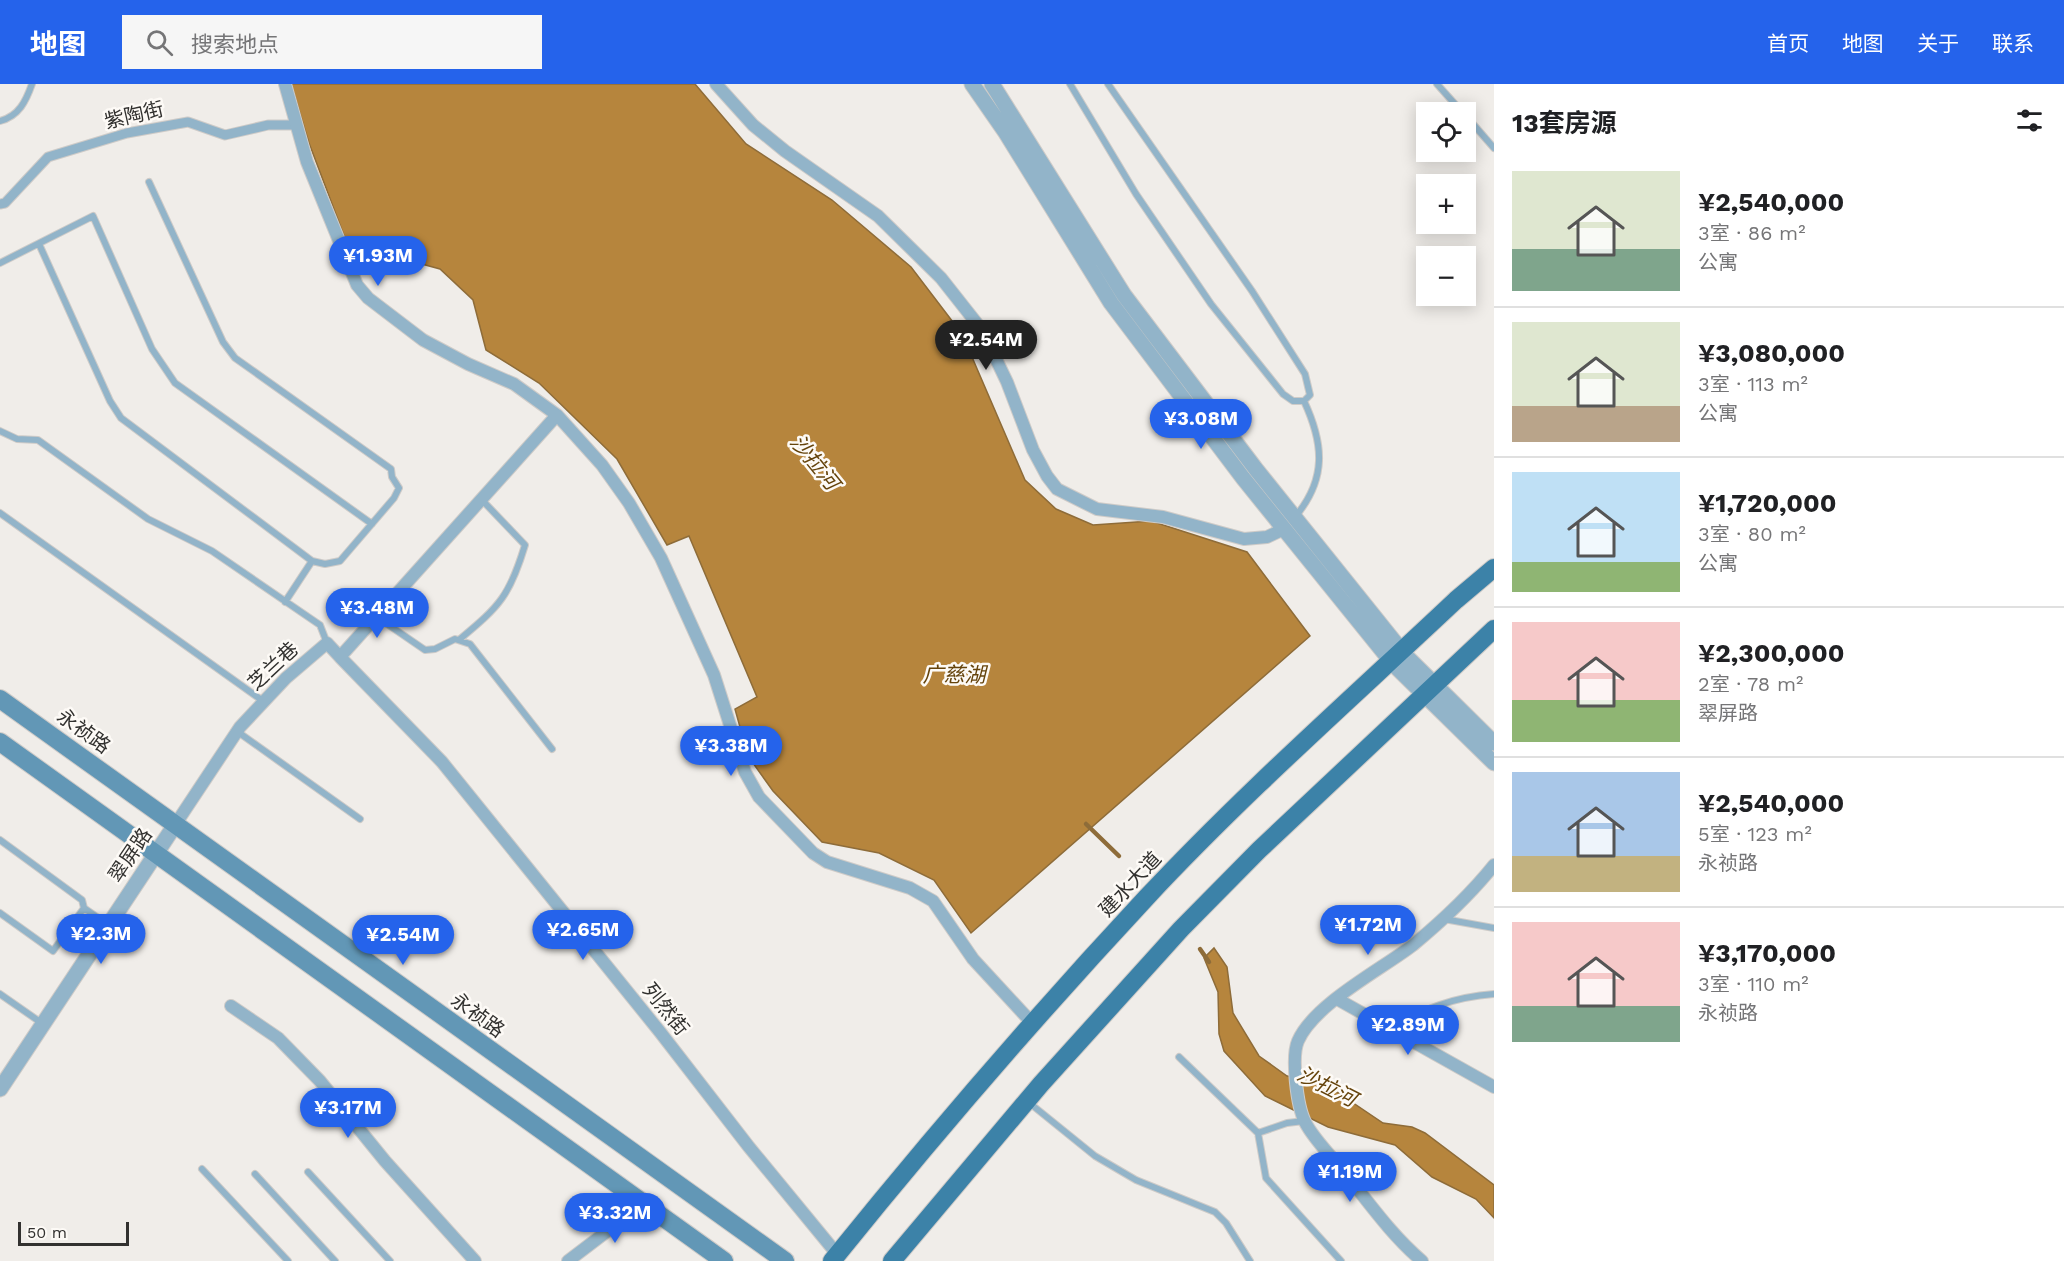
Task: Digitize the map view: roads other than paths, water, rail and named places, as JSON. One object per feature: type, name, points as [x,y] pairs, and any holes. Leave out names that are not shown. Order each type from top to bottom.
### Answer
[{"type":"main road","name":"建水大道","points":[[835,1258],[1033,1024],[1147,897],[1226,817],[1494,568]]},
{"type":"main road","points":[[892,1261],[1027,1101],[1181,928],[1259,850],[1494,628]]},
{"type":"main road","name":"永祯路","points":[[0,699],[785,1261]]},
{"type":"main road","points":[[0,742],[724,1261]]},
{"type":"street","points":[[285,84],[307,162],[350,271],[368,298],[423,340],[514,384],[557,415],[602,465],[629,503],[661,558],[714,675],[745,772],[759,797],[813,853],[827,862],[910,888],[933,901],[973,959],[1033,1024]]},
{"type":"street","points":[[716,84],[753,125],[785,151],[878,216],[941,278],[982,330],[1007,382],[1033,450],[1057,489],[1082,504],[1097,509],[1163,517],[1244,539],[1268,537],[1289,524]]},
{"type":"street","points":[[972,84],[1006,133],[1111,303],[1396,657],[1494,763]]},
{"type":"street","points":[[992,84],[1124,295],[1289,524]]},
{"type":"street","name":"紫陶街","points":[[0,204],[5,203],[48,157],[127,133],[188,122],[225,135],[268,125],[296,125]]},
{"type":"street","points":[[340,657],[557,415]]},
{"type":"street","name":"芝兰巷","points":[[176,825],[237,731],[263,701],[327,643],[340,657]]},
{"type":"street","name":"列然街","points":[[340,657],[442,762],[660,1032],[835,1258]]},
{"type":"street","points":[[1427,690],[1494,743]]},
{"type":"street","name":"翠屏路","points":[[0,1089],[176,825]]},
{"type":"street","points":[[1422,1261],[1401,1240],[1304,1121],[1295,1071],[1297,1046],[1302,1034],[1337,999],[1362,978],[1412,946],[1473,891],[1493,867]]},
{"type":"street","points":[[1337,999],[1494,1087]]},
{"type":"street","points":[[231,1006],[278,1038],[320,1081],[385,1161],[475,1261]]},
{"type":"street","points":[[568,1261],[643,1204]]},
{"type":"lane","points":[[0,121],[17,112],[27,99],[32,84]]},
{"type":"lane","points":[[1070,84],[1136,194],[1211,304],[1283,394],[1293,401],[1304,401],[1310,395],[1305,374],[1252,291],[1108,84]]},
{"type":"lane","points":[[1437,84],[1453,102]]},
{"type":"lane","points":[[1476,127],[1494,148]]},
{"type":"lane","points":[[39,244],[110,401],[121,418],[312,561],[325,564],[340,561],[399,488],[392,477],[391,469],[243,365],[228,350],[149,182]]},
{"type":"lane","points":[[0,263],[93,216],[152,349],[175,383],[372,524]]},
{"type":"lane","points":[[1289,524],[1310,497],[1320,458],[1315,426],[1304,401]]},
{"type":"lane","points":[[0,431],[17,439],[38,440],[148,519],[212,551],[320,625],[327,643]]},
{"type":"lane","points":[[460,639],[493,612],[509,590],[525,545],[482,500]]},
{"type":"lane","points":[[0,513],[263,701]]},
{"type":"lane","points":[[285,602],[312,561]]},
{"type":"lane","points":[[377,617],[425,650],[435,649],[450,640],[460,639],[470,644],[552,749]]},
{"type":"lane","points":[[237,731],[360,819]]},
{"type":"lane","points":[[0,840],[82,900],[84,908],[108,925]]},
{"type":"lane","points":[[0,913],[52,951],[84,908]]},
{"type":"lane","points":[[1442,919],[1494,927]]},
{"type":"lane","points":[[0,994],[43,1024]]},
{"type":"lane","points":[[1390,1029],[1438,1004],[1494,994]]},
{"type":"lane","points":[[1179,1057],[1258,1133],[1266,1178],[1341,1261]]},
{"type":"lane","points":[[1027,1101],[1112,1167],[1136,1180],[1215,1212],[1226,1223],[1250,1261]]},
{"type":"lane","points":[[1258,1133],[1287,1123],[1304,1121]]},
{"type":"lane","points":[[202,1169],[288,1261]]},
{"type":"lane","points":[[308,1172],[390,1261]]},
{"type":"lane","points":[[255,1174],[335,1261]]},
{"type":"water","name":"广慈湖","points":[[291,84],[695,84],[746,144],[832,200],[911,267],[962,334],[1025,480],[1056,509],[1093,525],[1151,521],[1247,552],[1310,636],[971,933],[934,880],[879,853],[822,842],[773,791],[748,756],[735,709],[757,697],[689,536],[667,545],[617,459],[539,383],[486,350],[473,300],[440,269],[407,260],[357,270],[309,143]]},
{"type":"water","points":[[1214,948],[1227,967],[1233,1013],[1259,1056],[1287,1076],[1322,1082],[1383,1123],[1412,1127],[1425,1133],[1494,1185],[1494,1218],[1476,1199],[1432,1177],[1395,1145],[1328,1127],[1265,1096],[1224,1051],[1219,1034],[1218,992],[1204,958]]},
{"type":"waterway","name":"沙拉河","points":[[1086,824],[1119,856]]},
{"type":"waterway","name":"沙拉河","points":[[1200,949],[1209,962]]}]
